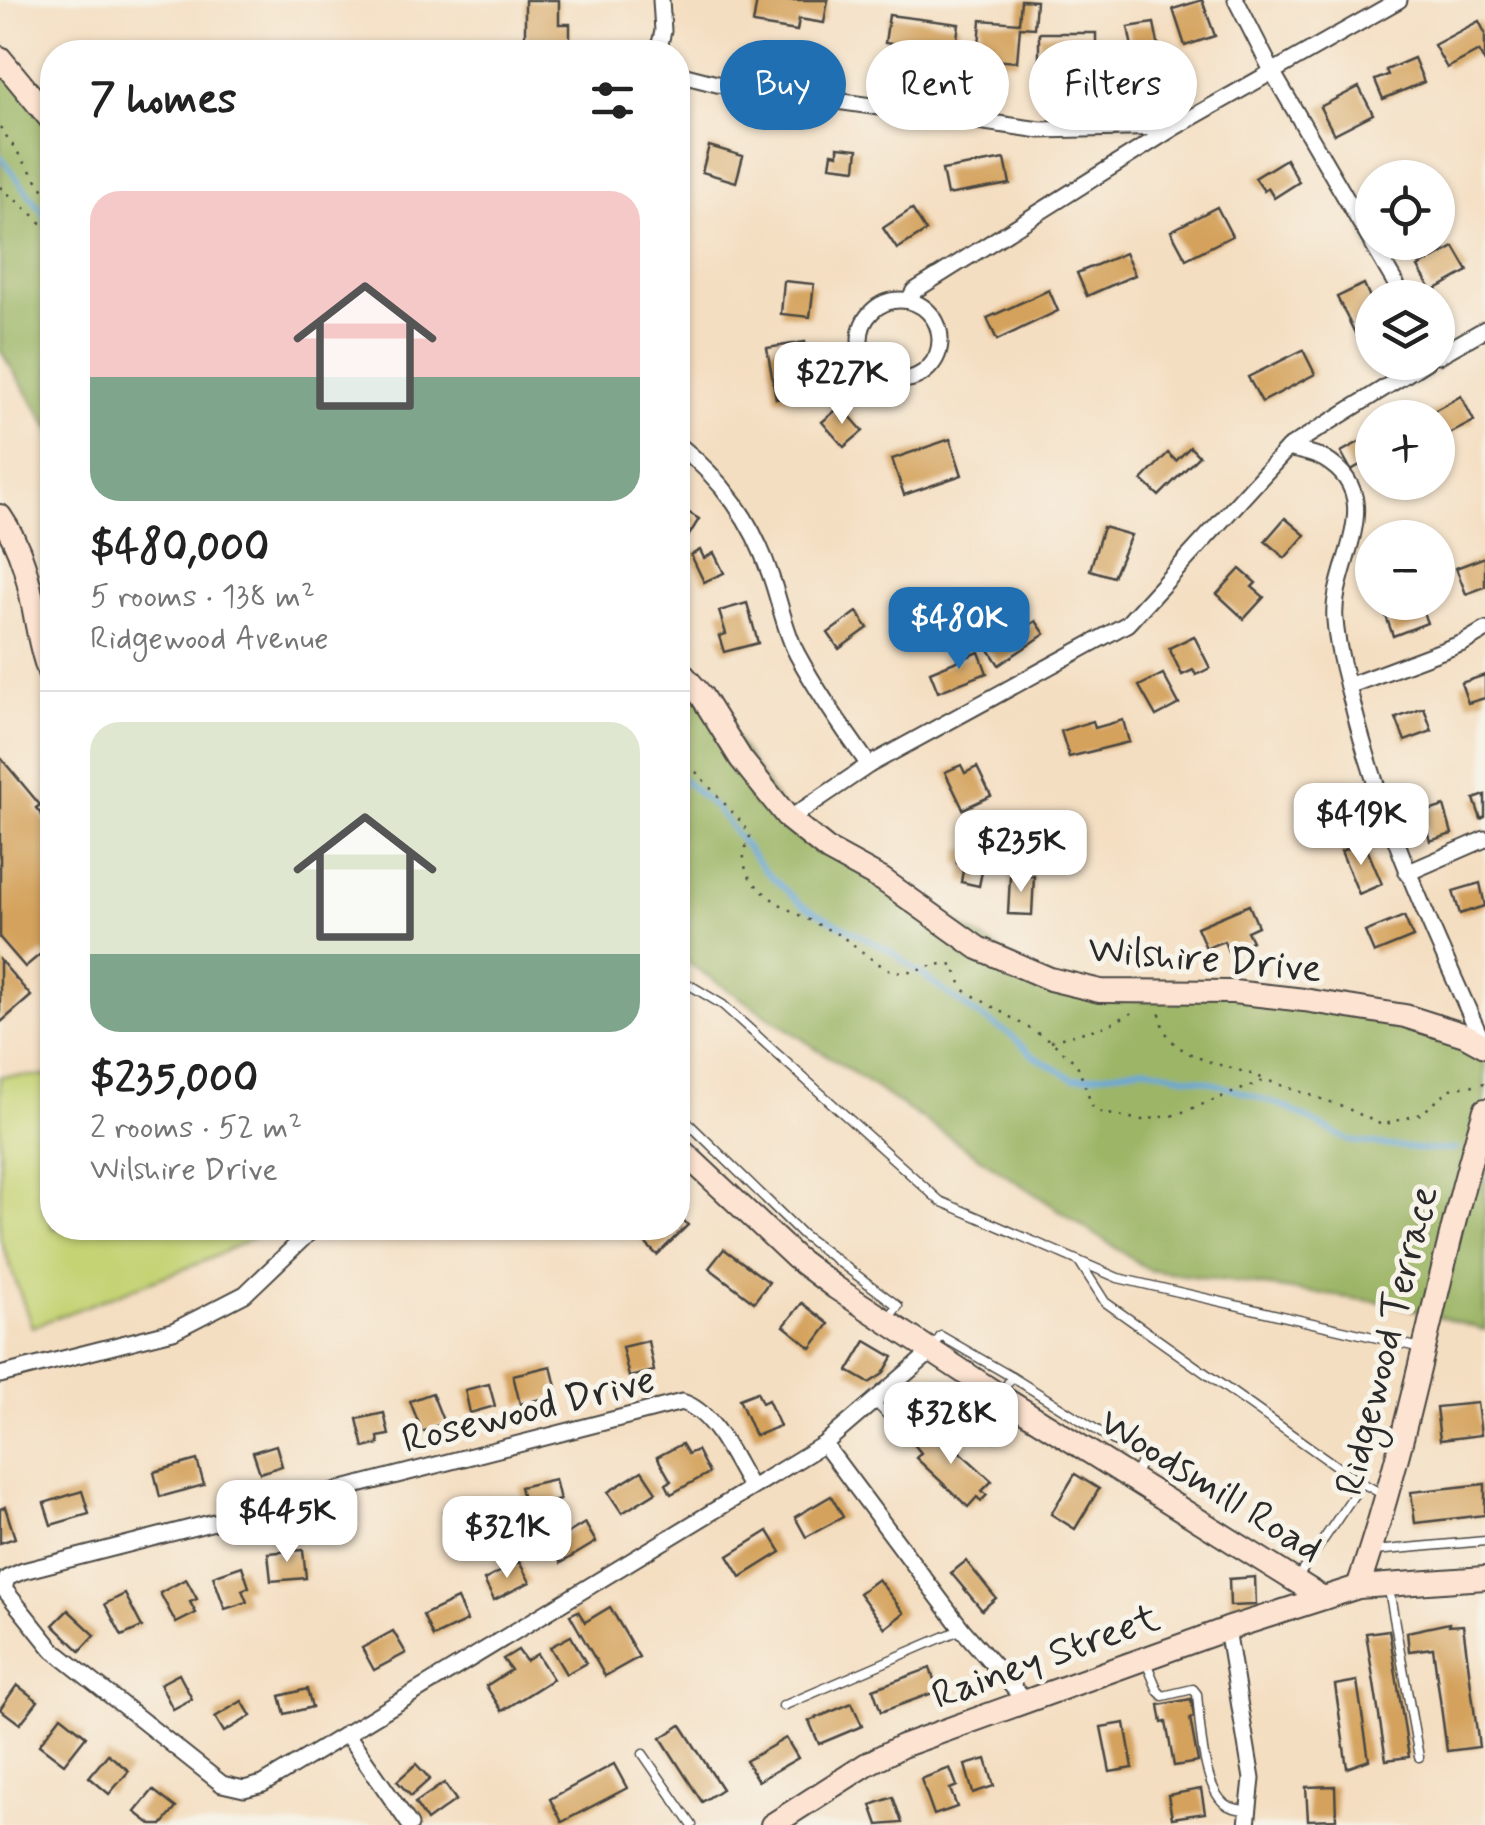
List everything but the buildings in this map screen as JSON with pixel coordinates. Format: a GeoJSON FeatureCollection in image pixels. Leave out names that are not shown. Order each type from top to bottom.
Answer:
{"type":"FeatureCollection","features":[{"type":"Feature","properties":{"kind":"street"},"geometry":{"type":"LineString","coordinates":[[661,0],[661,40]]}},
{"type":"Feature","properties":{"kind":"street"},"geometry":{"type":"LineString","coordinates":[[1236,0],[1273,73],[1394,280]]}},
{"type":"Feature","properties":{"kind":"street"},"geometry":{"type":"LineString","coordinates":[[1197,114],[1399,0]]}},
{"type":"Feature","properties":{"kind":"street"},"geometry":{"type":"LineString","coordinates":[[0,58],[40,106]]}},
{"type":"Feature","properties":{"kind":"street"},"geometry":{"type":"LineString","coordinates":[[690,77],[1029,128]]}},
{"type":"Feature","properties":{"kind":"street"},"geometry":{"type":"LineString","coordinates":[[909,300],[914,291],[1168,130]]}},
{"type":"Feature","properties":{"kind":"street"},"geometry":{"type":"LineString","coordinates":[[909,300],[932,315],[940,341],[931,366],[920,375],[893,380],[870,368],[859,345],[860,332],[864,320],[883,303],[909,300]]}},
{"type":"Feature","properties":{"kind":"street"},"geometry":{"type":"LineString","coordinates":[[1455,346],[1485,329]]}},
{"type":"Feature","properties":{"kind":"street"},"geometry":{"type":"LineString","coordinates":[[788,819],[869,765],[1127,624],[1288,448],[1397,380]]}},
{"type":"Feature","properties":{"kind":"street"},"geometry":{"type":"LineString","coordinates":[[1288,448],[1324,458],[1346,478],[1357,506],[1356,530],[1339,579],[1334,617],[1348,686],[1360,736],[1407,874],[1484,1044]]}},
{"type":"Feature","properties":{"kind":"street"},"geometry":{"type":"LineString","coordinates":[[690,454],[708,468],[739,506],[770,572],[797,654],[838,723],[869,765]]}},
{"type":"Feature","properties":{"kind":"street"},"geometry":{"type":"LineString","coordinates":[[0,516],[25,564],[40,628]]}},
{"type":"Feature","properties":{"kind":"street"},"geometry":{"type":"LineString","coordinates":[[1348,686],[1462,643],[1485,630]]}},
{"type":"Feature","properties":{"kind":"street","name":"Wilshire Drive"},"geometry":{"type":"LineString","coordinates":[[690,683],[741,760],[788,819],[828,850],[884,880],[978,948],[1050,979],[1100,991],[1233,992],[1304,1000],[1405,1016],[1484,1044]]}},
{"type":"Feature","properties":{"kind":"street"},"geometry":{"type":"LineString","coordinates":[[1407,874],[1485,839]]}},
{"type":"Feature","properties":{"kind":"street","name":"Ridgewood Terrace"},"geometry":{"type":"LineString","coordinates":[[1358,1587],[1386,1496],[1458,1198],[1485,1110]]}},
{"type":"Feature","properties":{"kind":"street","name":"Woodsmill Road"},"geometry":{"type":"LineString","coordinates":[[690,1156],[768,1218],[796,1258],[885,1322],[931,1352],[1009,1393],[1132,1478],[1322,1598]]}},
{"type":"Feature","properties":{"kind":"street"},"geometry":{"type":"LineString","coordinates":[[0,1374],[173,1331],[245,1294],[301,1240]]}},
{"type":"Feature","properties":{"kind":"street"},"geometry":{"type":"LineString","coordinates":[[410,1825],[346,1733],[824,1444],[931,1352]]}},
{"type":"Feature","properties":{"kind":"street","name":"Rosewood Drive"},"geometry":{"type":"LineString","coordinates":[[346,1733],[262,1784],[244,1790],[222,1784],[45,1641],[4,1589],[7,1578],[682,1402],[696,1406],[710,1422],[751,1488]]}},
{"type":"Feature","properties":{"kind":"street"},"geometry":{"type":"LineString","coordinates":[[824,1444],[962,1629],[1027,1702]]}},
{"type":"Feature","properties":{"kind":"street","name":"Rainey Street"},"geometry":{"type":"LineString","coordinates":[[772,1825],[866,1764],[902,1746],[1227,1629],[1358,1587],[1485,1578]]}},
{"type":"Feature","properties":{"kind":"street"},"geometry":{"type":"LineString","coordinates":[[1227,1629],[1252,1778],[1248,1818]]}},
{"type":"Feature","properties":{"kind":"lane"},"geometry":{"type":"LineString","coordinates":[[690,985],[723,1005],[940,1201],[1118,1278],[1424,1349]]}},
{"type":"Feature","properties":{"kind":"lane"},"geometry":{"type":"LineString","coordinates":[[690,1126],[768,1218]]}},
{"type":"Feature","properties":{"kind":"lane"},"geometry":{"type":"LineString","coordinates":[[1080,1262],[1105,1302],[1362,1484],[1386,1496]]}},
{"type":"Feature","properties":{"kind":"lane"},"geometry":{"type":"LineString","coordinates":[[874,1400],[890,1418],[906,1417],[931,1400],[981,1436],[994,1438],[1009,1393]]}},
{"type":"Feature","properties":{"kind":"lane"},"geometry":{"type":"LineString","coordinates":[[1296,1581],[1362,1484]]}},
{"type":"Feature","properties":{"kind":"lane"},"geometry":{"type":"LineString","coordinates":[[1369,1552],[1485,1542]]}},
{"type":"Feature","properties":{"kind":"lane"},"geometry":{"type":"LineString","coordinates":[[1388,1585],[1419,1757]]}},
{"type":"Feature","properties":{"kind":"lane"},"geometry":{"type":"LineString","coordinates":[[783,1706],[962,1629]]}},
{"type":"Feature","properties":{"kind":"lane"},"geometry":{"type":"LineString","coordinates":[[1145,1659],[1158,1691],[1164,1696],[1194,1690],[1197,1694],[1212,1784],[1222,1802],[1248,1818]]}},
{"type":"Feature","properties":{"kind":"lane"},"geometry":{"type":"LineString","coordinates":[[643,1754],[692,1825]]}},
{"type":"Feature","properties":{"kind":"path"},"geometry":{"type":"LineString","coordinates":[[0,127],[40,185]]}},
{"type":"Feature","properties":{"kind":"path"},"geometry":{"type":"LineString","coordinates":[[0,187],[40,221]]}},
{"type":"Feature","properties":{"kind":"path"},"geometry":{"type":"LineString","coordinates":[[690,770],[711,787],[750,836],[744,858],[748,873],[776,903],[840,936],[890,970],[905,972],[930,964],[953,965],[964,990],[1051,1041],[1077,1064],[1096,1110],[1114,1117],[1142,1120],[1176,1115],[1266,1080]]}},
{"type":"Feature","properties":{"kind":"path"},"geometry":{"type":"LineString","coordinates":[[1162,992],[1162,1026],[1178,1047],[1342,1106],[1382,1125],[1421,1114],[1451,1090],[1485,1083]]}},
{"type":"Feature","properties":{"kind":"path"},"geometry":{"type":"LineString","coordinates":[[1051,1041],[1106,1026],[1133,1012]]}},
{"type":"Feature","properties":{"kind":"green space"},"geometry":{"type":"Polygon","coordinates":[[[0,44],[40,95],[40,413],[0,350],[0,44]]]}},
{"type":"Feature","properties":{"kind":"green space"},"geometry":{"type":"Polygon","coordinates":[[[690,669],[782,808],[1052,984],[1258,992],[1485,1046],[1485,1330],[1393,1304],[1149,1270],[690,964],[690,669]]]}},
{"type":"Feature","properties":{"kind":"green space"},"geometry":{"type":"Polygon","coordinates":[[[0,1076],[40,1076],[40,1240],[248,1240],[207,1260],[32,1327],[0,1238],[0,1076]]]}},
{"type":"Feature","properties":{"kind":"waterway"},"geometry":{"type":"LineString","coordinates":[[0,156],[40,208]]}},
{"type":"Feature","properties":{"kind":"waterway"},"geometry":{"type":"LineString","coordinates":[[690,786],[718,811],[764,870],[801,904],[890,951],[1012,1036],[1032,1055],[1074,1079],[1144,1067],[1211,1082],[1283,1106],[1350,1141],[1427,1150],[1457,1149]]}}]}
